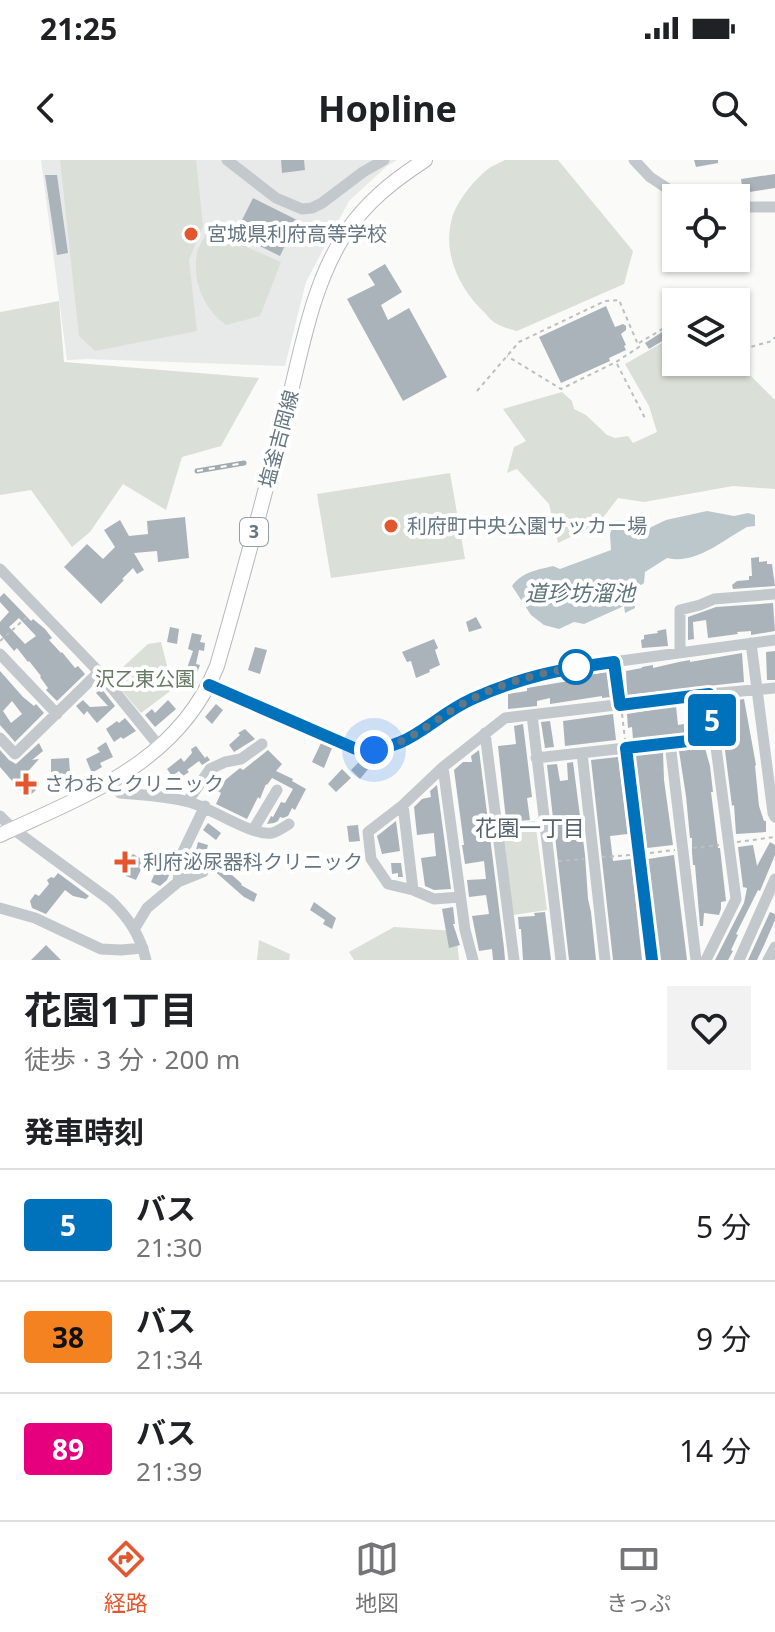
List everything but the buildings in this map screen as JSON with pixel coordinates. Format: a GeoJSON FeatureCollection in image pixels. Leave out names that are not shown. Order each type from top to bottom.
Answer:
{"type":"FeatureCollection","features":[{"type":"Feature","properties":{"kind":"main road","name":"塩釜吉岡線"},"geometry":{"type":"LineString","coordinates":[[6,832],[113,782],[138,765],[193,712],[209,685],[224,641],[320,283],[345,234],[370,201],[425,160]]}},
{"type":"Feature","properties":{"kind":"street"},"geometry":{"type":"LineString","coordinates":[[227,160],[276,198],[302,209],[322,203],[384,160]]}},
{"type":"Feature","properties":{"kind":"street"},"geometry":{"type":"LineString","coordinates":[[634,160],[662,185]]}},
{"type":"Feature","properties":{"kind":"street"},"geometry":{"type":"LineString","coordinates":[[750,207],[775,207]]}},
{"type":"Feature","properties":{"kind":"street"},"geometry":{"type":"LineString","coordinates":[[0,569],[99,672],[159,746]]}},
{"type":"Feature","properties":{"kind":"street"},"geometry":{"type":"LineString","coordinates":[[680,652],[680,610],[714,599],[775,594]]}},
{"type":"Feature","properties":{"kind":"street"},"geometry":{"type":"LineString","coordinates":[[209,685],[356,749],[374,750],[400,743],[468,701],[535,675],[775,640]]}},
{"type":"Feature","properties":{"kind":"street"},"geometry":{"type":"LineString","coordinates":[[751,643],[775,817]]}},
{"type":"Feature","properties":{"kind":"street"},"geometry":{"type":"LineString","coordinates":[[0,654],[57,714]]}},
{"type":"Feature","properties":{"kind":"street"},"geometry":{"type":"LineString","coordinates":[[614,662],[620,705]]}},
{"type":"Feature","properties":{"kind":"street"},"geometry":{"type":"LineString","coordinates":[[0,738],[15,754],[99,672]]}},
{"type":"Feature","properties":{"kind":"street"},"geometry":{"type":"LineString","coordinates":[[460,897],[434,899],[388,884],[371,859],[368,832],[505,718],[775,688]]}},
{"type":"Feature","properties":{"kind":"street"},"geometry":{"type":"LineString","coordinates":[[706,960],[736,899],[709,694]]}},
{"type":"Feature","properties":{"kind":"street"},"geometry":{"type":"LineString","coordinates":[[532,715],[561,960]]}},
{"type":"Feature","properties":{"kind":"street"},"geometry":{"type":"LineString","coordinates":[[485,733],[514,960]]}},
{"type":"Feature","properties":{"kind":"street"},"geometry":{"type":"LineString","coordinates":[[536,758],[715,738]]}},
{"type":"Feature","properties":{"kind":"street"},"geometry":{"type":"LineString","coordinates":[[670,743],[696,960]]}},
{"type":"Feature","properties":{"kind":"street"},"geometry":{"type":"LineString","coordinates":[[188,801],[210,769],[241,759],[262,744]]}},
{"type":"Feature","properties":{"kind":"street"},"geometry":{"type":"LineString","coordinates":[[626,748],[652,960]]}},
{"type":"Feature","properties":{"kind":"street"},"geometry":{"type":"LineString","coordinates":[[582,753],[605,960]]}},
{"type":"Feature","properties":{"kind":"street"},"geometry":{"type":"LineString","coordinates":[[443,767],[465,930],[473,960]]}},
{"type":"Feature","properties":{"kind":"street"},"geometry":{"type":"LineString","coordinates":[[113,782],[120,793],[188,801],[253,830],[272,833],[289,824]]}},
{"type":"Feature","properties":{"kind":"street"},"geometry":{"type":"LineString","coordinates":[[253,830],[277,790]]}},
{"type":"Feature","properties":{"kind":"street"},"geometry":{"type":"LineString","coordinates":[[403,805],[413,890]]}},
{"type":"Feature","properties":{"kind":"street"},"geometry":{"type":"LineString","coordinates":[[178,882],[181,856],[205,806]]}},
{"type":"Feature","properties":{"kind":"street"},"geometry":{"type":"LineString","coordinates":[[0,816],[6,832],[110,900],[123,912],[135,928],[145,954]]}},
{"type":"Feature","properties":{"kind":"street"},"geometry":{"type":"LineString","coordinates":[[135,928],[147,908],[178,882],[203,872]]}},
{"type":"Feature","properties":{"kind":"street"},"geometry":{"type":"LineString","coordinates":[[739,960],[770,906],[775,879]]}},
{"type":"Feature","properties":{"kind":"street"},"geometry":{"type":"LineString","coordinates":[[0,908],[35,918],[101,949],[145,954]]}},
{"type":"Feature","properties":{"kind":"street"},"geometry":{"type":"LineString","coordinates":[[768,960],[775,947]]}},
{"type":"Feature","properties":{"kind":"path"},"geometry":{"type":"LineString","coordinates":[[477,391],[507,356],[519,342],[605,301],[619,300],[639,347],[561,389],[507,356]]}},
{"type":"Feature","properties":{"kind":"path"},"geometry":{"type":"LineString","coordinates":[[638,343],[662,329]]}},
{"type":"Feature","properties":{"kind":"path"},"geometry":{"type":"LineString","coordinates":[[750,347],[772,341],[775,337]]}},
{"type":"Feature","properties":{"kind":"path"},"geometry":{"type":"LineString","coordinates":[[616,362],[646,420]]}},
{"type":"Feature","properties":{"kind":"path"},"geometry":{"type":"LineString","coordinates":[[0,641],[31,614]]}},
{"type":"Feature","properties":{"kind":"path"},"geometry":{"type":"LineString","coordinates":[[620,705],[626,748]]}},
{"type":"Feature","properties":{"kind":"path"},"geometry":{"type":"LineString","coordinates":[[549,862],[775,837]]}},
{"type":"Feature","properties":{"kind":"shaded area","name":"宮城県利府高等学校"},"geometry":{"type":"Polygon","coordinates":[[[41,160],[397,160],[349,201],[306,282],[285,366],[67,360],[41,160]]]}},
{"type":"Feature","properties":{"kind":"green space"},"geometry":{"type":"Polygon","coordinates":[[[60,160],[196,160],[203,226],[189,260],[197,331],[95,351],[79,336],[60,160]]]}},
{"type":"Feature","properties":{"kind":"green space"},"geometry":{"type":"Polygon","coordinates":[[[505,160],[558,160],[633,251],[624,284],[517,331],[488,317],[468,294],[455,270],[449,245],[450,231],[454,211],[467,191],[488,169],[505,160]]]}},
{"type":"Feature","properties":{"kind":"green space"},"geometry":{"type":"Polygon","coordinates":[[[208,230],[281,262],[260,316],[226,325],[206,303],[198,284],[196,264],[198,250],[208,230]]]}},
{"type":"Feature","properties":{"kind":"green space"},"geometry":{"type":"Polygon","coordinates":[[[59,301],[64,362],[259,378],[221,446],[182,457],[166,510],[123,484],[90,532],[72,547],[31,490],[0,495],[0,312],[59,301]]]}},
{"type":"Feature","properties":{"kind":"green space"},"geometry":{"type":"Polygon","coordinates":[[[662,343],[662,376],[750,375],[775,400],[775,489],[733,486],[644,502],[618,498],[598,524],[558,543],[549,504],[517,469],[507,473],[514,447],[526,441],[503,409],[562,392],[572,401],[574,409],[586,415],[607,435],[615,438],[628,436],[633,443],[657,432],[649,406],[625,364],[662,343]]]}},
{"type":"Feature","properties":{"kind":"green space","name":"利府町中央公園サッカー場"},"geometry":{"type":"Polygon","coordinates":[[[450,473],[465,559],[331,578],[317,494],[450,473]]]}},
{"type":"Feature","properties":{"kind":"green space","name":"沢乙東公園"},"geometry":{"type":"Polygon","coordinates":[[[161,642],[173,689],[141,713],[111,678],[148,644],[161,642]]]}},
{"type":"Feature","properties":{"kind":"green space"},"geometry":{"type":"Polygon","coordinates":[[[535,821],[547,910],[513,915],[500,825],[535,821]]]}},
{"type":"Feature","properties":{"kind":"green space"},"geometry":{"type":"Polygon","coordinates":[[[394,927],[456,931],[459,960],[354,960],[349,952],[394,927]]]}},
{"type":"Feature","properties":{"kind":"green space"},"geometry":{"type":"Polygon","coordinates":[[[259,940],[290,954],[289,960],[257,960],[259,940]]]}},
{"type":"Feature","properties":{"kind":"water","name":"道珍坊溜池"},"geometry":{"type":"Polygon","coordinates":[[[707,511],[734,516],[755,515],[755,526],[747,527],[699,555],[667,558],[645,572],[644,583],[634,590],[635,608],[625,613],[624,606],[584,624],[574,622],[559,629],[544,625],[531,615],[512,586],[530,572],[553,566],[560,569],[611,550],[610,534],[615,520],[629,520],[645,530],[666,520],[707,511]]]}},
{"type":"Feature","properties":{"kind":"railway"},"geometry":{"type":"LineString","coordinates":[[197,471],[244,463]]}},
{"type":"Feature","properties":{"kind":"bus line","name":"5"},"geometry":{"type":"LineString","coordinates":[[209,685],[356,749],[374,750],[387,748],[414,736],[468,701],[508,684],[561,669],[614,662],[620,705],[709,694],[715,738],[626,748],[652,960]]}},
{"type":"Feature","properties":{"kind":"place","name":"宮城県利府高等学校"},"geometry":{"type":"Point","coordinates":[191,234]}},
{"type":"Feature","properties":{"kind":"place","name":"利府町中央公園サッカー場"},"geometry":{"type":"Point","coordinates":[391,526]}},
{"type":"Feature","properties":{"kind":"place","name":"さわおとクリニック"},"geometry":{"type":"Point","coordinates":[26,784]}},
{"type":"Feature","properties":{"kind":"place","name":"利府泌尿器科クリニック"},"geometry":{"type":"Point","coordinates":[125,862]}},
{"type":"Feature","properties":{"kind":"district","name":"花園一丁目"},"geometry":{"type":"Point","coordinates":[530,828]}},
{"type":"Feature","properties":{"kind":"route"},"geometry":{"type":"LineString","coordinates":[[374,750],[400,743],[468,701],[508,684],[561,669],[587,666],[576,667]]}}]}
